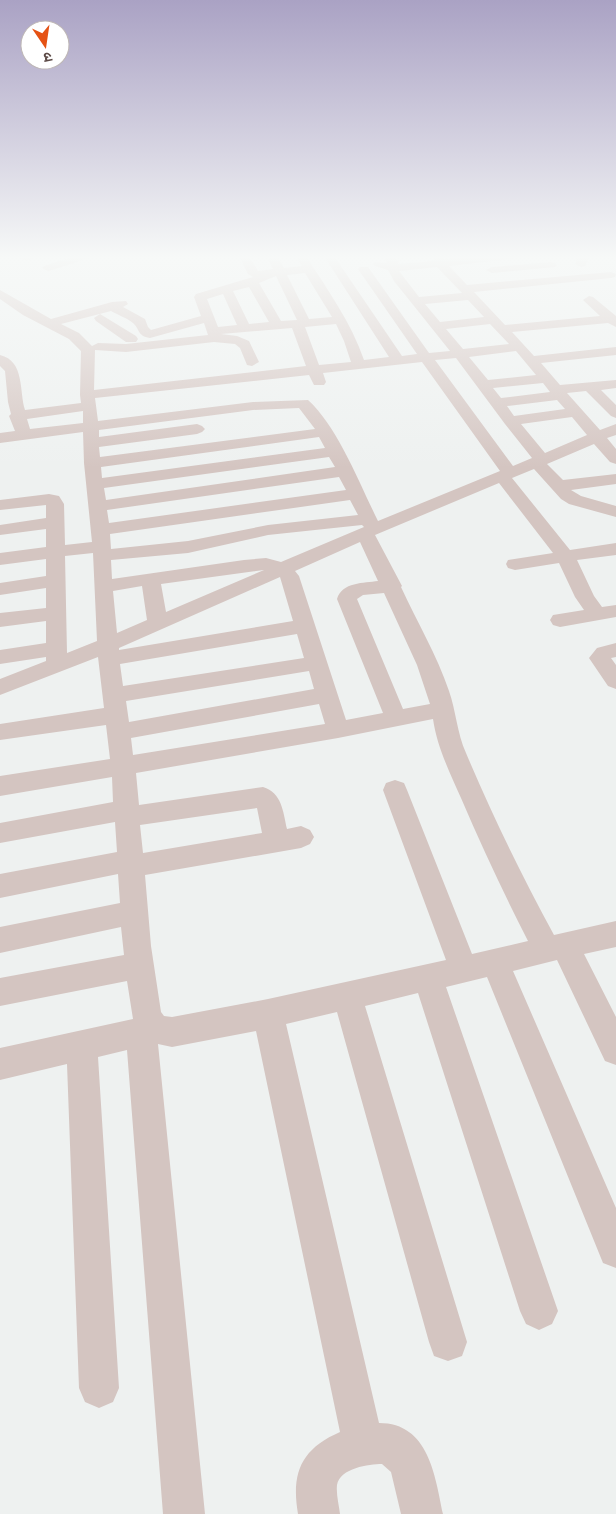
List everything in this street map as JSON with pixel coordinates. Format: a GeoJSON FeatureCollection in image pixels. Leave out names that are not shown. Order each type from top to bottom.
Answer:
{"type":"FeatureCollection","features":[{"type":"Feature","properties":{"kind":"street"},"geometry":{"type":"LineString","coordinates":[[57,327],[74,336],[92,408],[103,586],[115,714],[123,766],[129,864],[139,965],[147,1017],[168,1348],[184,1514]]}},
{"type":"Feature","properties":{"kind":"street"},"geometry":{"type":"LineString","coordinates":[[112,327],[130,339]]}},
{"type":"Feature","properties":{"kind":"street"},"geometry":{"type":"LineString","coordinates":[[141,327],[149,334]]}},
{"type":"Feature","properties":{"kind":"street"},"geometry":{"type":"LineString","coordinates":[[92,408],[130,339],[178,327],[186,342]]}},
{"type":"Feature","properties":{"kind":"street"},"geometry":{"type":"LineString","coordinates":[[210,327],[214,340]]}},
{"type":"Feature","properties":{"kind":"street"},"geometry":{"type":"LineString","coordinates":[[119,361],[214,340],[246,328],[260,327]]}},
{"type":"Feature","properties":{"kind":"street"},"geometry":{"type":"LineString","coordinates":[[302,327],[320,381],[318,384],[304,386]]}},
{"type":"Feature","properties":{"kind":"street"},"geometry":{"type":"LineString","coordinates":[[343,327],[351,341],[359,366]]}},
{"type":"Feature","properties":{"kind":"street"},"geometry":{"type":"LineString","coordinates":[[376,327],[398,360]]}},
{"type":"Feature","properties":{"kind":"street"},"geometry":{"type":"LineString","coordinates":[[405,327],[565,556],[585,597],[606,612]]}},
{"type":"Feature","properties":{"kind":"street"},"geometry":{"type":"LineString","coordinates":[[437,327],[472,369],[559,486],[575,500],[616,512]]}},
{"type":"Feature","properties":{"kind":"street"},"geometry":{"type":"LineString","coordinates":[[485,327],[486,334]]}},
{"type":"Feature","properties":{"kind":"street"},"geometry":{"type":"LineString","coordinates":[[501,327],[616,460]]}},
{"type":"Feature","properties":{"kind":"street"},"geometry":{"type":"LineString","coordinates":[[446,338],[466,336]]}},
{"type":"Feature","properties":{"kind":"street"},"geometry":{"type":"LineString","coordinates":[[92,408],[126,348],[186,342],[234,340],[245,342],[248,346],[252,362]]}},
{"type":"Feature","properties":{"kind":"street"},"geometry":{"type":"LineString","coordinates":[[283,359],[313,364],[359,366],[518,346],[534,342]]}},
{"type":"Feature","properties":{"kind":"street"},"geometry":{"type":"LineString","coordinates":[[515,364],[616,351]]}},
{"type":"Feature","properties":{"kind":"street"},"geometry":{"type":"LineString","coordinates":[[0,359],[12,370],[18,416],[24,434]]}},
{"type":"Feature","properties":{"kind":"street"},"geometry":{"type":"LineString","coordinates":[[234,364],[268,360]]}},
{"type":"Feature","properties":{"kind":"street"},"geometry":{"type":"LineString","coordinates":[[0,438],[24,434],[92,408],[313,364]]}},
{"type":"Feature","properties":{"kind":"street"},"geometry":{"type":"LineString","coordinates":[[472,369],[489,367]]}},
{"type":"Feature","properties":{"kind":"street"},"geometry":{"type":"LineString","coordinates":[[484,385],[560,373]]}},
{"type":"Feature","properties":{"kind":"street"},"geometry":{"type":"LineString","coordinates":[[496,403],[589,386],[616,384]]}},
{"type":"Feature","properties":{"kind":"street"},"geometry":{"type":"LineString","coordinates":[[589,386],[616,413]]}},
{"type":"Feature","properties":{"kind":"street"},"geometry":{"type":"LineString","coordinates":[[18,416],[234,393]]}},
{"type":"Feature","properties":{"kind":"street"},"geometry":{"type":"LineString","coordinates":[[92,408],[295,402],[308,406],[335,451],[356,494],[392,586],[428,665],[443,709],[445,725],[453,751],[513,885],[556,948],[616,1050]]}},
{"type":"Feature","properties":{"kind":"street"},"geometry":{"type":"LineString","coordinates":[[92,408],[213,427]]}},
{"type":"Feature","properties":{"kind":"street"},"geometry":{"type":"LineString","coordinates":[[92,408],[276,438],[324,432]]}},
{"type":"Feature","properties":{"kind":"street"},"geometry":{"type":"LineString","coordinates":[[92,408],[335,451]]}},
{"type":"Feature","properties":{"kind":"street"},"geometry":{"type":"LineString","coordinates":[[92,408],[345,471]]}},
{"type":"Feature","properties":{"kind":"street"},"geometry":{"type":"LineString","coordinates":[[510,421],[576,412]]}},
{"type":"Feature","properties":{"kind":"street"},"geometry":{"type":"LineString","coordinates":[[542,417],[561,438]]}},
{"type":"Feature","properties":{"kind":"street"},"geometry":{"type":"LineString","coordinates":[[268,424],[276,438]]}},
{"type":"Feature","properties":{"kind":"street"},"geometry":{"type":"LineString","coordinates":[[109,652],[158,623],[284,569],[369,527],[539,461],[561,438],[597,437],[616,429]]}},
{"type":"Feature","properties":{"kind":"street"},"geometry":{"type":"LineString","coordinates":[[559,486],[616,479]]}},
{"type":"Feature","properties":{"kind":"street"},"geometry":{"type":"LineString","coordinates":[[0,559],[101,544],[356,494]]}},
{"type":"Feature","properties":{"kind":"street"},"geometry":{"type":"LineString","coordinates":[[0,505],[40,500],[53,500],[55,504],[54,552],[57,656]]}},
{"type":"Feature","properties":{"kind":"street"},"geometry":{"type":"LineString","coordinates":[[0,530],[55,522]]}},
{"type":"Feature","properties":{"kind":"street"},"geometry":{"type":"LineString","coordinates":[[101,544],[188,547],[268,530],[369,527]]}},
{"type":"Feature","properties":{"kind":"street"},"geometry":{"type":"LineString","coordinates":[[515,564],[616,549]]}},
{"type":"Feature","properties":{"kind":"street"},"geometry":{"type":"LineString","coordinates":[[103,586],[266,564],[284,569],[289,576],[338,730]]}},
{"type":"Feature","properties":{"kind":"street"},"geometry":{"type":"LineString","coordinates":[[151,579],[158,623]]}},
{"type":"Feature","properties":{"kind":"street"},"geometry":{"type":"LineString","coordinates":[[0,589],[55,581]]}},
{"type":"Feature","properties":{"kind":"street"},"geometry":{"type":"LineString","coordinates":[[392,586],[359,589],[348,594],[347,599],[396,718]]}},
{"type":"Feature","properties":{"kind":"street"},"geometry":{"type":"LineString","coordinates":[[560,620],[606,612]]}},
{"type":"Feature","properties":{"kind":"street"},"geometry":{"type":"LineString","coordinates":[[0,620],[56,613]]}},
{"type":"Feature","properties":{"kind":"street"},"geometry":{"type":"LineString","coordinates":[[0,656],[57,656],[109,652],[304,626]]}},
{"type":"Feature","properties":{"kind":"street"},"geometry":{"type":"LineString","coordinates":[[616,650],[604,653],[600,658],[616,681]]}},
{"type":"Feature","properties":{"kind":"street"},"geometry":{"type":"LineString","coordinates":[[0,687],[57,656]]}},
{"type":"Feature","properties":{"kind":"street"},"geometry":{"type":"LineString","coordinates":[[115,714],[316,662]]}},
{"type":"Feature","properties":{"kind":"street"},"geometry":{"type":"LineString","coordinates":[[0,732],[115,714],[327,695]]}},
{"type":"Feature","properties":{"kind":"street"},"geometry":{"type":"LineString","coordinates":[[0,786],[338,730],[443,709]]}},
{"type":"Feature","properties":{"kind":"street"},"geometry":{"type":"LineString","coordinates":[[395,790],[464,969]]}},
{"type":"Feature","properties":{"kind":"street"},"geometry":{"type":"LineString","coordinates":[[0,833],[126,814],[264,797],[270,806],[276,842]]}},
{"type":"Feature","properties":{"kind":"street"},"geometry":{"type":"LineString","coordinates":[[0,886],[301,837]]}},
{"type":"Feature","properties":{"kind":"street"},"geometry":{"type":"LineString","coordinates":[[0,940],[134,912]]}},
{"type":"Feature","properties":{"kind":"street"},"geometry":{"type":"LineString","coordinates":[[0,1064],[148,1031],[172,1032],[268,1014],[616,934]]}},
{"type":"Feature","properties":{"kind":"street"},"geometry":{"type":"LineString","coordinates":[[495,962],[616,1250]]}},
{"type":"Feature","properties":{"kind":"street"},"geometry":{"type":"LineString","coordinates":[[0,992],[139,965]]}},
{"type":"Feature","properties":{"kind":"street"},"geometry":{"type":"LineString","coordinates":[[428,978],[539,1311]]}},
{"type":"Feature","properties":{"kind":"street"},"geometry":{"type":"LineString","coordinates":[[347,995],[448,1342]]}},
{"type":"Feature","properties":{"kind":"street"},"geometry":{"type":"LineString","coordinates":[[268,1014],[363,1444]]}},
{"type":"Feature","properties":{"kind":"street"},"geometry":{"type":"LineString","coordinates":[[82,1046],[99,1388]]}},
{"type":"Feature","properties":{"kind":"street"},"geometry":{"type":"LineString","coordinates":[[319,1514],[316,1498],[318,1475],[326,1462],[363,1444],[388,1443],[403,1453],[412,1471],[422,1514]]}}]}
